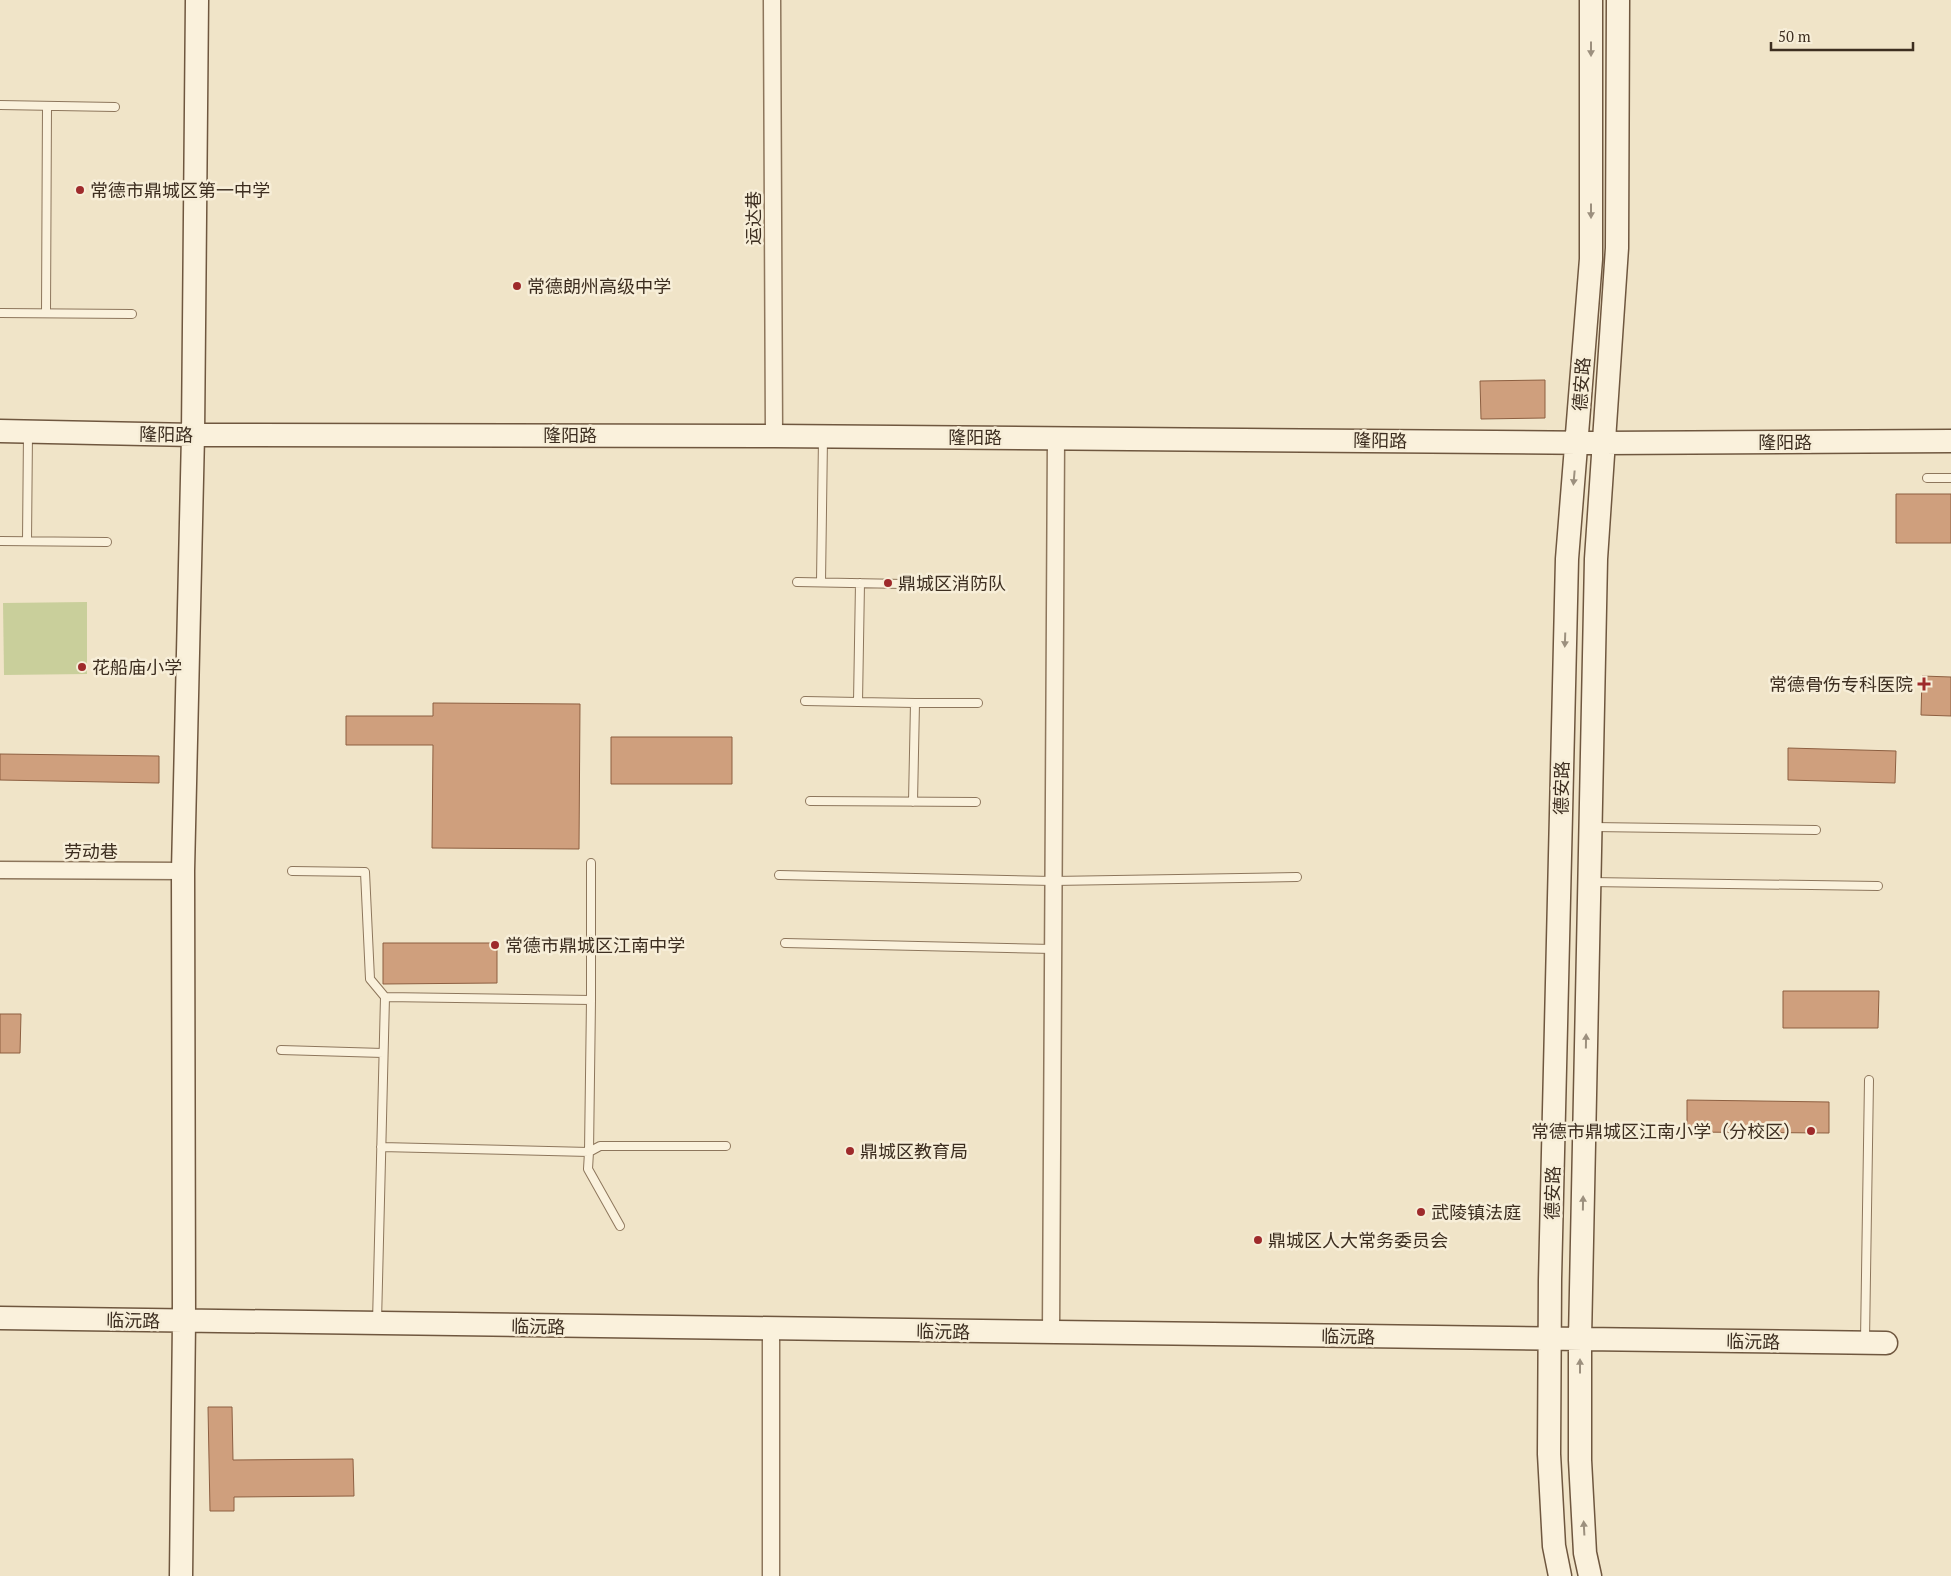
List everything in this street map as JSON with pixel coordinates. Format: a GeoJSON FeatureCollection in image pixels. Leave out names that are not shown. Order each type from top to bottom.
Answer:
{"type":"FeatureCollection","features":[{"type":"Feature","properties":{"kind":"street"},"geometry":{"type":"LineString","coordinates":[[181,1576],[184,1321],[183,871],[193,435],[197,0]]}},
{"type":"Feature","properties":{"kind":"street","name":"运达巷"},"geometry":{"type":"LineString","coordinates":[[772,0],[774,436]]}},
{"type":"Feature","properties":{"kind":"street","name":"德安路"},"geometry":{"type":"LineString","coordinates":[[1560,1576],[1554,1546],[1549,1454],[1549,1338],[1567,559],[1591,259],[1590,0]]}},
{"type":"Feature","properties":{"kind":"street","name":"德安路"},"geometry":{"type":"LineString","coordinates":[[1590,1576],[1585,1553],[1580,1460],[1580,1338],[1596,559],[1617,248],[1618,0]]}},
{"type":"Feature","properties":{"kind":"street","name":"隆阳路"},"geometry":{"type":"LineString","coordinates":[[0,431],[193,435],[1056,437],[1576,442],[1951,441]]}},
{"type":"Feature","properties":{"kind":"street"},"geometry":{"type":"LineString","coordinates":[[1051,1332],[1056,437]]}},
{"type":"Feature","properties":{"kind":"street","name":"劳动巷"},"geometry":{"type":"LineString","coordinates":[[0,870],[183,871]]}},
{"type":"Feature","properties":{"kind":"street","name":"临沅路"},"geometry":{"type":"LineString","coordinates":[[0,1318],[1875,1342]]}},
{"type":"Feature","properties":{"kind":"street"},"geometry":{"type":"LineString","coordinates":[[771,1329],[771,1576]]}},
{"type":"Feature","properties":{"kind":"street"},"geometry":{"type":"LineString","coordinates":[[1554,1546],[1554,1576]]}},
{"type":"Feature","properties":{"kind":"lane"},"geometry":{"type":"LineString","coordinates":[[0,105],[115,107]]}},
{"type":"Feature","properties":{"kind":"lane"},"geometry":{"type":"LineString","coordinates":[[46,313],[47,106]]}},
{"type":"Feature","properties":{"kind":"lane"},"geometry":{"type":"LineString","coordinates":[[0,313],[132,314]]}},
{"type":"Feature","properties":{"kind":"lane"},"geometry":{"type":"LineString","coordinates":[[27,541],[28,431]]}},
{"type":"Feature","properties":{"kind":"lane"},"geometry":{"type":"LineString","coordinates":[[821,582],[823,436]]}},
{"type":"Feature","properties":{"kind":"lane"},"geometry":{"type":"LineString","coordinates":[[1927,478],[1951,478]]}},
{"type":"Feature","properties":{"kind":"lane"},"geometry":{"type":"LineString","coordinates":[[0,541],[107,542]]}},
{"type":"Feature","properties":{"kind":"lane"},"geometry":{"type":"LineString","coordinates":[[797,582],[958,585]]}},
{"type":"Feature","properties":{"kind":"lane"},"geometry":{"type":"LineString","coordinates":[[858,702],[860,583]]}},
{"type":"Feature","properties":{"kind":"lane"},"geometry":{"type":"LineString","coordinates":[[805,701],[978,703]]}},
{"type":"Feature","properties":{"kind":"lane"},"geometry":{"type":"LineString","coordinates":[[913,802],[915,703]]}},
{"type":"Feature","properties":{"kind":"lane"},"geometry":{"type":"LineString","coordinates":[[810,801],[976,802]]}},
{"type":"Feature","properties":{"kind":"lane"},"geometry":{"type":"LineString","coordinates":[[1591,827],[1816,830]]}},
{"type":"Feature","properties":{"kind":"lane"},"geometry":{"type":"LineString","coordinates":[[591,863],[588,1169],[620,1226]]}},
{"type":"Feature","properties":{"kind":"lane"},"geometry":{"type":"LineString","coordinates":[[292,871],[365,872],[370,979],[384,997],[377,1324]]}},
{"type":"Feature","properties":{"kind":"lane"},"geometry":{"type":"LineString","coordinates":[[779,875],[1053,881],[1298,877]]}},
{"type":"Feature","properties":{"kind":"lane"},"geometry":{"type":"LineString","coordinates":[[1590,882],[1878,886]]}},
{"type":"Feature","properties":{"kind":"lane"},"geometry":{"type":"LineString","coordinates":[[785,943],[1053,950]]}},
{"type":"Feature","properties":{"kind":"lane"},"geometry":{"type":"LineString","coordinates":[[384,997],[591,1000]]}},
{"type":"Feature","properties":{"kind":"lane"},"geometry":{"type":"LineString","coordinates":[[281,1050],[383,1053]]}},
{"type":"Feature","properties":{"kind":"lane"},"geometry":{"type":"LineString","coordinates":[[1869,1080],[1875,1342]]}},
{"type":"Feature","properties":{"kind":"lane"},"geometry":{"type":"LineString","coordinates":[[381,1147],[589,1152],[600,1146],[726,1146]]}},
{"type":"Feature","properties":{"kind":"green space"},"geometry":{"type":"Polygon","coordinates":[[[87,602],[87,674],[4,675],[3,603],[87,602]]]}},
{"type":"Feature","properties":{"kind":"building"},"geometry":{"type":"Polygon","coordinates":[[[1545,380],[1545,418],[1481,419],[1480,381],[1545,380]]]}},
{"type":"Feature","properties":{"kind":"building"},"geometry":{"type":"Polygon","coordinates":[[[1896,494],[1951,494],[1951,543],[1896,543],[1896,494]]]}},
{"type":"Feature","properties":{"kind":"building"},"geometry":{"type":"Polygon","coordinates":[[[1922,676],[1951,677],[1951,716],[1921,715],[1922,676]]]}},
{"type":"Feature","properties":{"kind":"building"},"geometry":{"type":"Polygon","coordinates":[[[433,703],[580,704],[579,849],[432,848],[433,745],[346,745],[346,716],[433,716],[433,703]]]}},
{"type":"Feature","properties":{"kind":"building"},"geometry":{"type":"Polygon","coordinates":[[[611,737],[732,737],[732,784],[611,784],[611,737]]]}},
{"type":"Feature","properties":{"kind":"building"},"geometry":{"type":"Polygon","coordinates":[[[1788,748],[1896,751],[1895,783],[1788,780],[1788,748]]]}},
{"type":"Feature","properties":{"kind":"building"},"geometry":{"type":"Polygon","coordinates":[[[0,754],[159,756],[159,783],[0,780],[0,754]]]}},
{"type":"Feature","properties":{"kind":"building"},"geometry":{"type":"Polygon","coordinates":[[[383,943],[497,943],[497,983],[383,984],[383,943]]]}},
{"type":"Feature","properties":{"kind":"building"},"geometry":{"type":"Polygon","coordinates":[[[1783,991],[1879,991],[1878,1028],[1783,1028],[1783,991]]]}},
{"type":"Feature","properties":{"kind":"building"},"geometry":{"type":"Polygon","coordinates":[[[0,1014],[21,1014],[20,1053],[0,1053],[0,1014]]]}},
{"type":"Feature","properties":{"kind":"building"},"geometry":{"type":"Polygon","coordinates":[[[1687,1100],[1829,1102],[1829,1133],[1687,1132],[1687,1100]]]}},
{"type":"Feature","properties":{"kind":"building"},"geometry":{"type":"Polygon","coordinates":[[[208,1407],[232,1407],[233,1460],[353,1459],[354,1496],[234,1497],[234,1511],[210,1511],[208,1407]]]}},
{"type":"Feature","properties":{"kind":"place","name":"常德市鼎城区第一中学"},"geometry":{"type":"Point","coordinates":[80,190]}},
{"type":"Feature","properties":{"kind":"place","name":"常德朗州高级中学"},"geometry":{"type":"Point","coordinates":[517,286]}},
{"type":"Feature","properties":{"kind":"place","name":"鼎城区消防队"},"geometry":{"type":"Point","coordinates":[888,583]}},
{"type":"Feature","properties":{"kind":"place","name":"花船庙小学"},"geometry":{"type":"Point","coordinates":[82,667]}},
{"type":"Feature","properties":{"kind":"place","name":"常德骨伤专科医院"},"geometry":{"type":"Point","coordinates":[1924,684]}},
{"type":"Feature","properties":{"kind":"place","name":"常德市鼎城区江南中学"},"geometry":{"type":"Point","coordinates":[495,945]}},
{"type":"Feature","properties":{"kind":"place","name":"常德市鼎城区江南小学（分校区）"},"geometry":{"type":"Point","coordinates":[1811,1131]}},
{"type":"Feature","properties":{"kind":"place","name":"鼎城区教育局"},"geometry":{"type":"Point","coordinates":[850,1151]}},
{"type":"Feature","properties":{"kind":"place","name":"武陵镇法庭"},"geometry":{"type":"Point","coordinates":[1421,1212]}},
{"type":"Feature","properties":{"kind":"place","name":"鼎城区人大常务委员会"},"geometry":{"type":"Point","coordinates":[1258,1240]}}]}
